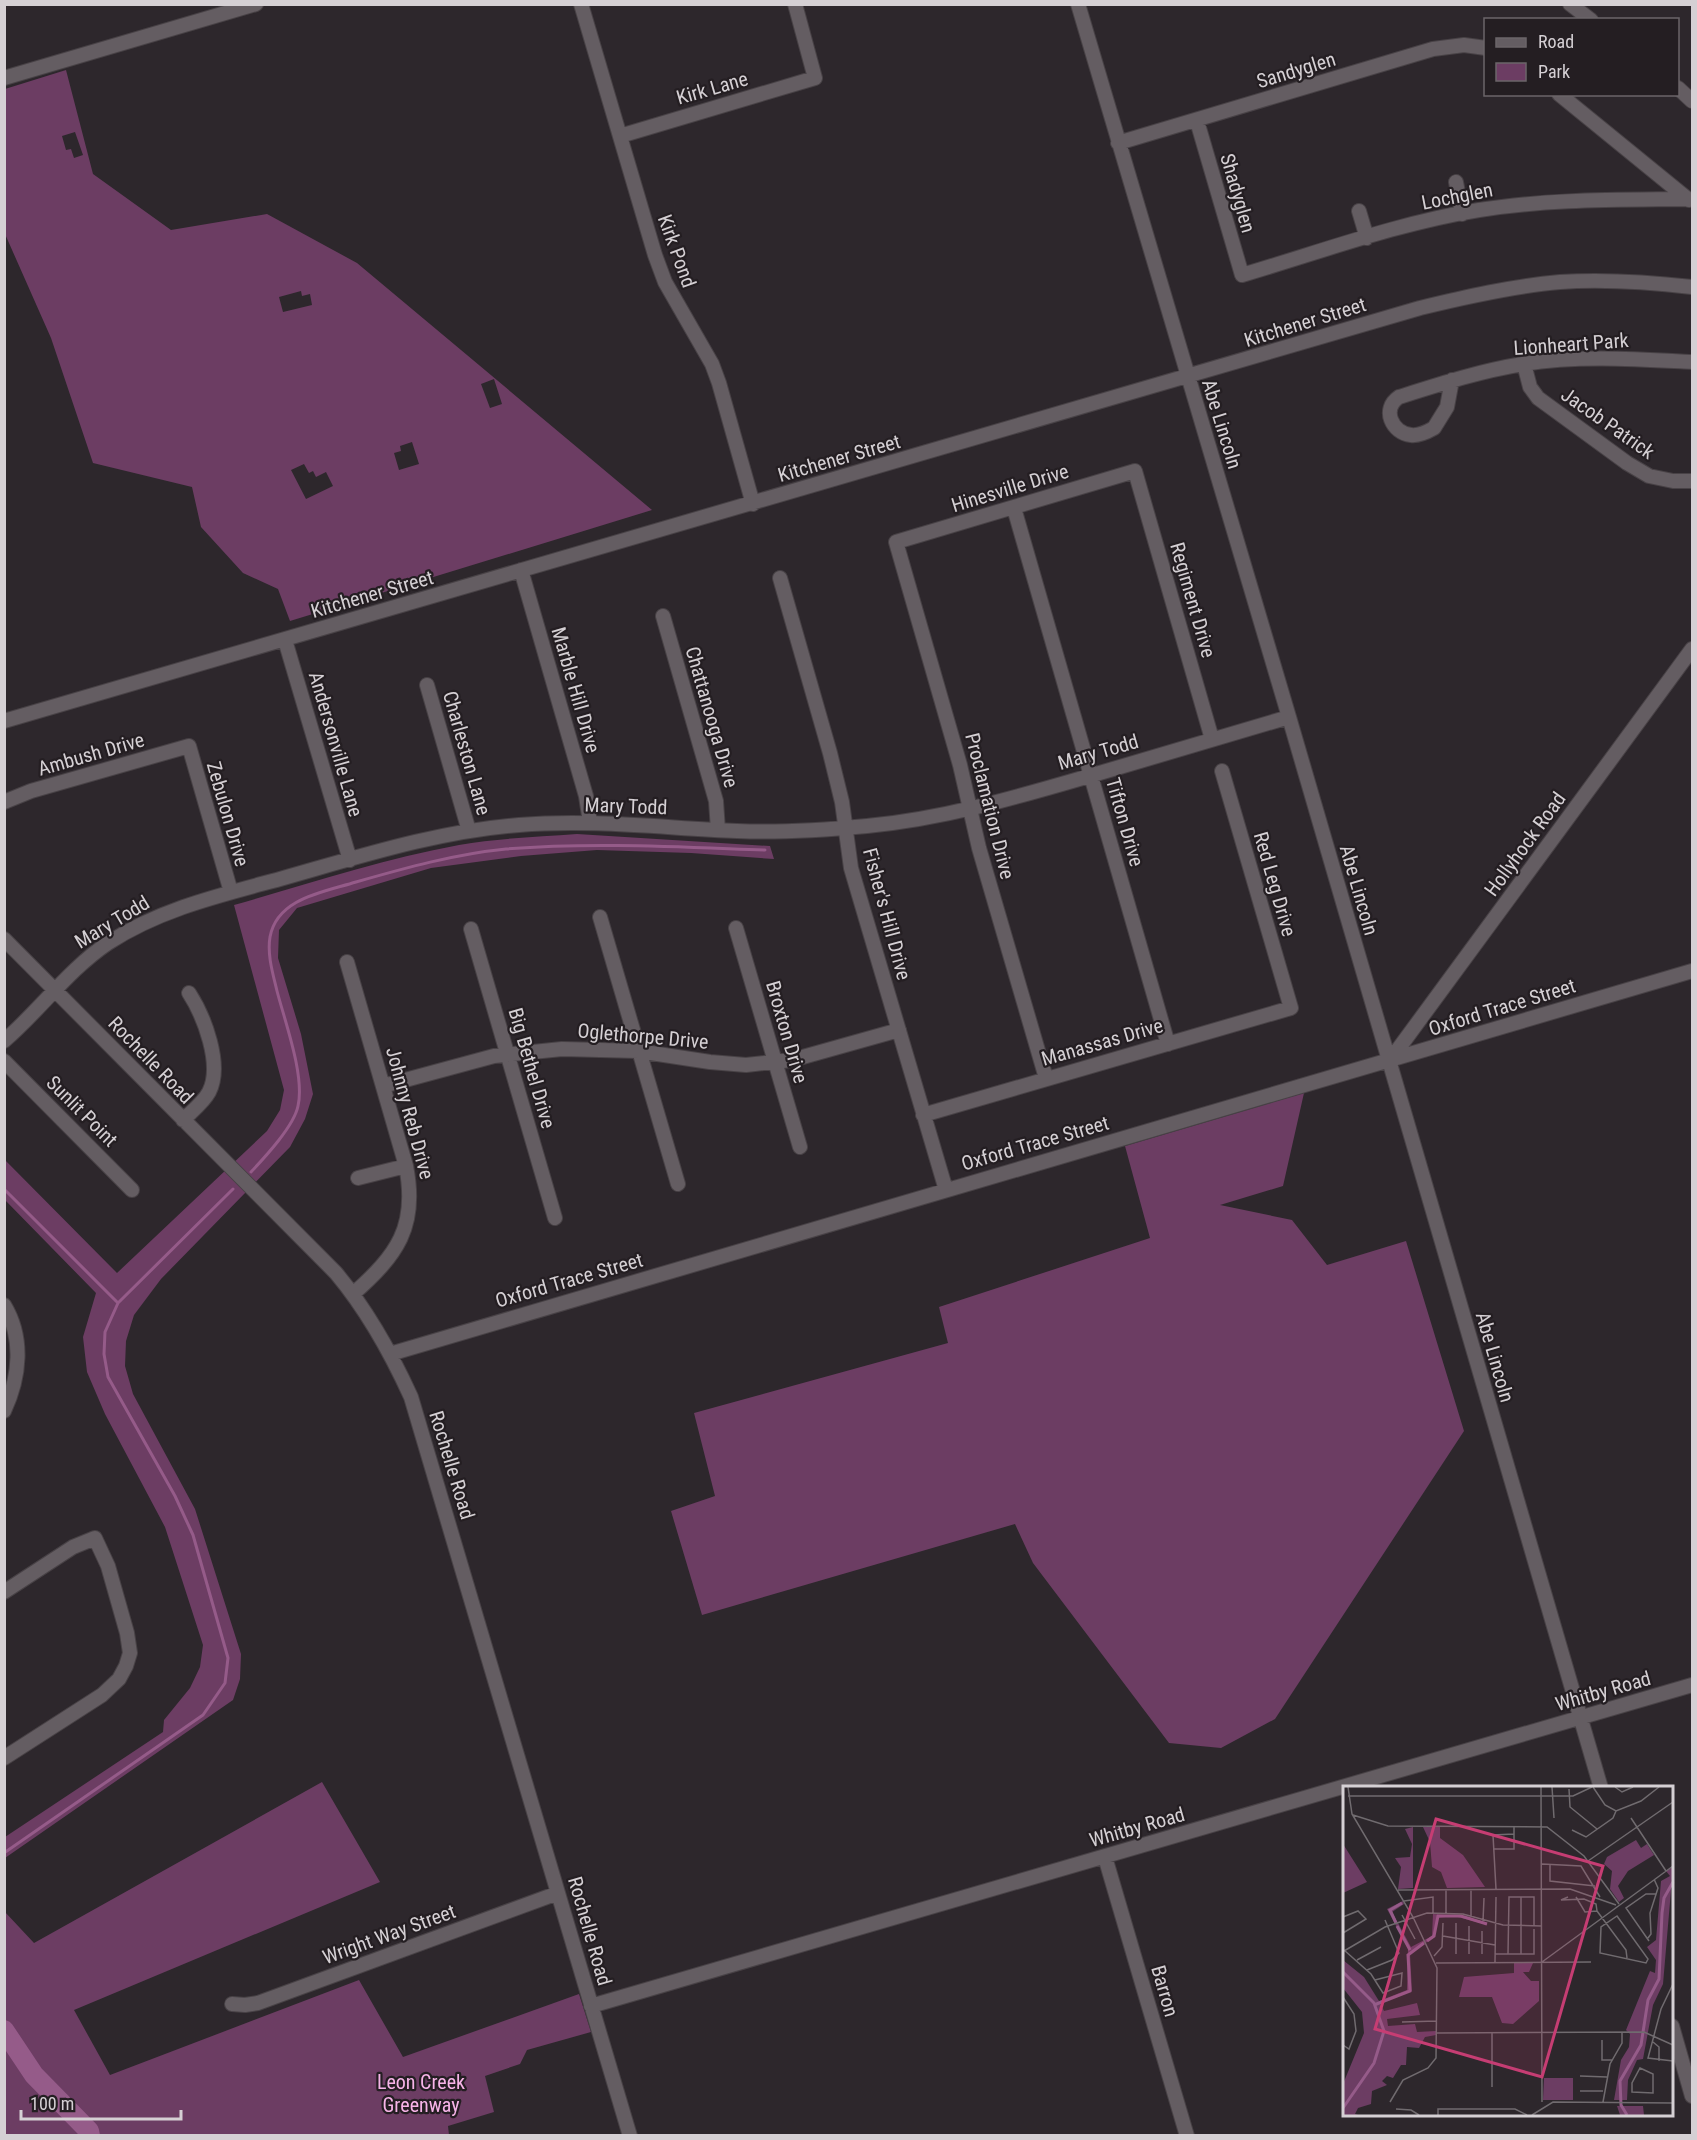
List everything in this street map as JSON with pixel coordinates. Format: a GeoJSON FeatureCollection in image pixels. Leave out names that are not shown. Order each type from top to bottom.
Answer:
{"type":"FeatureCollection","features":[{"type":"Feature","properties":{"kind":"street"},"geometry":{"type":"LineString","coordinates":[[4,78],[256,4]]}},
{"type":"Feature","properties":{"kind":"street","name":"Kirk Pond"},"geometry":{"type":"LineString","coordinates":[[581,4],[665,282],[707,355],[719,383],[753,504]]}},
{"type":"Feature","properties":{"kind":"street","name":"Kirk Lane"},"geometry":{"type":"LineString","coordinates":[[620,136],[815,78],[795,4]]}},
{"type":"Feature","properties":{"kind":"street","name":"Abe Lincoln"},"geometry":{"type":"LineString","coordinates":[[1078,4],[1289,717],[1600,1786]]}},
{"type":"Feature","properties":{"kind":"street"},"geometry":{"type":"LineString","coordinates":[[1570,4],[1588,18]]}},
{"type":"Feature","properties":{"kind":"street","name":"Sandyglen"},"geometry":{"type":"LineString","coordinates":[[1118,143],[1443,46],[1464,45],[1484,48]]}},
{"type":"Feature","properties":{"kind":"street"},"geometry":{"type":"LineString","coordinates":[[1679,90],[1692,101]]}},
{"type":"Feature","properties":{"kind":"street"},"geometry":{"type":"LineString","coordinates":[[1561,96],[1690,201]]}},
{"type":"Feature","properties":{"kind":"street","name":"Shadyglen"},"geometry":{"type":"LineString","coordinates":[[1197,121],[1242,275]]}},
{"type":"Feature","properties":{"kind":"street"},"geometry":{"type":"LineString","coordinates":[[1456,182],[1462,214]]}},
{"type":"Feature","properties":{"kind":"street","name":"Lochglen"},"geometry":{"type":"LineString","coordinates":[[1242,275],[1367,238],[1462,214],[1531,204],[1690,201]]}},
{"type":"Feature","properties":{"kind":"street"},"geometry":{"type":"LineString","coordinates":[[1359,211],[1367,238]]}},
{"type":"Feature","properties":{"kind":"street","name":"Kitchener Street"},"geometry":{"type":"LineString","coordinates":[[4,721],[1420,308],[1493,292],[1558,282],[1631,281],[1692,287]]}},
{"type":"Feature","properties":{"kind":"street","name":"Lionheart Park"},"geometry":{"type":"LineString","coordinates":[[1452,380],[1447,407],[1434,429],[1412,435],[1404,433],[1394,425],[1389,408],[1392,402],[1399,397],[1452,380],[1524,364],[1613,358],[1692,362]]}},
{"type":"Feature","properties":{"kind":"street","name":"Jacob Patrick"},"geometry":{"type":"LineString","coordinates":[[1524,364],[1530,387],[1538,398],[1627,463],[1649,476],[1672,481],[1692,481]]}},
{"type":"Feature","properties":{"kind":"street","name":"Hinesville Drive"},"geometry":{"type":"LineString","coordinates":[[896,542],[1135,471]]}},
{"type":"Feature","properties":{"kind":"street","name":"Regiment Drive"},"geometry":{"type":"LineString","coordinates":[[1135,471],[1212,739]]}},
{"type":"Feature","properties":{"kind":"street","name":"Tifton Drive"},"geometry":{"type":"LineString","coordinates":[[1014,508],[1168,1044]]}},
{"type":"Feature","properties":{"kind":"street","name":"Proclamation Drive"},"geometry":{"type":"LineString","coordinates":[[896,542],[960,765],[979,848],[1046,1078]]}},
{"type":"Feature","properties":{"kind":"street","name":"Marble Hill Drive"},"geometry":{"type":"LineString","coordinates":[[521,570],[586,796],[590,822]]}},
{"type":"Feature","properties":{"kind":"street","name":"Fisher's Hill Drive"},"geometry":{"type":"LineString","coordinates":[[780,578],[831,753],[846,828],[851,868],[946,1190]]}},
{"type":"Feature","properties":{"kind":"street","name":"Chattanooga Drive"},"geometry":{"type":"LineString","coordinates":[[663,616],[716,801],[718,830]]}},
{"type":"Feature","properties":{"kind":"street","name":"Andersonville Lane"},"geometry":{"type":"LineString","coordinates":[[285,640],[350,860]]}},
{"type":"Feature","properties":{"kind":"street","name":"Hollyhock Road"},"geometry":{"type":"LineString","coordinates":[[1388,1061],[1692,649]]}},
{"type":"Feature","properties":{"kind":"street","name":"Charleston Lane"},"geometry":{"type":"LineString","coordinates":[[427,685],[469,831]]}},
{"type":"Feature","properties":{"kind":"street","name":"Mary Todd"},"geometry":{"type":"LineString","coordinates":[[4,1041],[88,958],[135,926],[172,910],[231,892],[447,835],[518,825],[590,822],[718,830],[794,831],[915,820],[970,808],[1091,775],[1289,717]]}},
{"type":"Feature","properties":{"kind":"street","name":"Ambush Drive"},"geometry":{"type":"LineString","coordinates":[[4,802],[31,791],[189,746]]}},
{"type":"Feature","properties":{"kind":"street","name":"Zebulon Drive"},"geometry":{"type":"LineString","coordinates":[[189,746],[231,892]]}},
{"type":"Feature","properties":{"kind":"street","name":"Red Leg Drive"},"geometry":{"type":"LineString","coordinates":[[1222,771],[1291,1008]]}},
{"type":"Feature","properties":{"kind":"street"},"geometry":{"type":"LineString","coordinates":[[600,917],[678,1184]]}},
{"type":"Feature","properties":{"kind":"street","name":"Broxton Drive"},"geometry":{"type":"LineString","coordinates":[[736,928],[800,1147]]}},
{"type":"Feature","properties":{"kind":"street","name":"Big Bethel Drive"},"geometry":{"type":"LineString","coordinates":[[471,929],[555,1218]]}},
{"type":"Feature","properties":{"kind":"street","name":"Rochelle Road"},"geometry":{"type":"LineString","coordinates":[[4,939],[336,1273],[353,1294],[390,1354],[411,1397],[630,2136]]}},
{"type":"Feature","properties":{"kind":"street","name":"Johnny Reb Drive"},"geometry":{"type":"LineString","coordinates":[[347,962],[406,1166],[411,1199],[405,1230],[391,1256],[353,1294]]}},
{"type":"Feature","properties":{"kind":"street","name":"Oxford Trace Street"},"geometry":{"type":"LineString","coordinates":[[390,1354],[1692,972]]}},
{"type":"Feature","properties":{"kind":"street"},"geometry":{"type":"LineString","coordinates":[[183,1120],[210,1090],[215,1070],[213,1054],[200,1012],[189,993]]}},
{"type":"Feature","properties":{"kind":"street","name":"Manassas Drive"},"geometry":{"type":"LineString","coordinates":[[923,1115],[1291,1008]]}},
{"type":"Feature","properties":{"kind":"street","name":"Oglethorpe Drive"},"geometry":{"type":"LineString","coordinates":[[383,1086],[477,1060],[508,1054],[562,1049],[638,1052],[746,1065],[775,1062],[801,1058],[899,1030]]}},
{"type":"Feature","properties":{"kind":"street","name":"Sunlit Point"},"geometry":{"type":"LineString","coordinates":[[4,1061],[132,1190]]}},
{"type":"Feature","properties":{"kind":"street"},"geometry":{"type":"LineString","coordinates":[[358,1178],[406,1166]]}},
{"type":"Feature","properties":{"kind":"street"},"geometry":{"type":"LineString","coordinates":[[4,1305],[10,1314],[15,1332],[19,1359],[16,1379],[4,1411]]}},
{"type":"Feature","properties":{"kind":"street"},"geometry":{"type":"LineString","coordinates":[[4,1592],[73,1547],[95,1538],[108,1566],[127,1633],[130,1653],[119,1679],[102,1695],[4,1758]]}},
{"type":"Feature","properties":{"kind":"street","name":"Whitby Road"},"geometry":{"type":"LineString","coordinates":[[1348,1786],[1692,1685]]}},
{"type":"Feature","properties":{"kind":"street","name":"Whitby Road"},"geometry":{"type":"LineString","coordinates":[[591,2006],[1343,1787]]}},
{"type":"Feature","properties":{"kind":"street","name":"Barron"},"geometry":{"type":"LineString","coordinates":[[1105,1857],[1187,2136]]}},
{"type":"Feature","properties":{"kind":"street","name":"Wright Way Street"},"geometry":{"type":"LineString","coordinates":[[232,2004],[245,2006],[258,2003],[558,1893]]}},
{"type":"Feature","properties":{"kind":"street"},"geometry":{"type":"LineString","coordinates":[[1673,2033],[1692,2096]]}},
{"type":"Feature","properties":{"kind":"green space"},"geometry":{"type":"Polygon","coordinates":[[[66,70],[93,174],[171,230],[267,214],[357,263],[652,510],[290,621],[278,589],[243,573],[201,527],[192,487],[93,463],[51,338],[5,234],[5,89],[66,70]],[[75,132],[62,136],[66,150],[71,149],[74,158],[83,155],[75,132]],[[301,291],[279,297],[283,312],[312,305],[310,294],[302,296],[301,291]],[[494,379],[481,384],[490,408],[502,404],[494,379]],[[412,442],[400,446],[401,451],[394,453],[399,470],[419,464],[412,442]],[[304,464],[291,470],[306,499],[333,486],[326,472],[316,477],[313,471],[309,473],[304,464]]]}},
{"type":"Feature","properties":{"kind":"green space"},"geometry":{"type":"Polygon","coordinates":[[[577,834],[770,846],[774,859],[597,850],[521,856],[431,868],[297,908],[279,930],[278,958],[301,1034],[313,1094],[305,1119],[290,1147],[161,1279],[134,1315],[126,1341],[125,1366],[133,1394],[195,1509],[241,1654],[240,1679],[233,1700],[5,1858],[5,1837],[163,1732],[164,1720],[190,1688],[200,1667],[203,1645],[165,1527],[105,1414],[87,1372],[83,1337],[96,1293],[5,1200],[4,1159],[117,1273],[267,1131],[280,1110],[284,1090],[234,905],[402,857],[459,845],[577,834]]]}},
{"type":"Feature","properties":{"kind":"green space"},"geometry":{"type":"Polygon","coordinates":[[[1304,1093],[1283,1186],[1220,1205],[1292,1220],[1327,1265],[1406,1241],[1464,1431],[1275,1719],[1221,1748],[1169,1743],[1033,1563],[1015,1524],[702,1615],[671,1511],[715,1496],[694,1413],[948,1343],[939,1307],[1150,1238],[1125,1146],[1304,1093]]]}},
{"type":"Feature","properties":{"kind":"green space","name":"Leon Creek Greenway"},"geometry":{"type":"Polygon","coordinates":[[[322,1782],[380,1882],[74,2010],[110,2075],[359,1980],[403,2057],[579,1994],[591,2032],[527,2050],[520,2064],[485,2076],[494,2112],[448,2126],[449,2135],[5,2135],[5,1912],[34,1943],[322,1782]]]}},
{"type":"Feature","properties":{"kind":"waterway"},"geometry":{"type":"LineString","coordinates":[[251,1172],[285,1132],[298,1106],[297,1065],[269,951],[274,924],[292,905],[317,894],[412,867],[468,854],[506,849],[603,845],[765,850]]}},
{"type":"Feature","properties":{"kind":"waterway"},"geometry":{"type":"LineString","coordinates":[[4,1189],[118,1303]]}},
{"type":"Feature","properties":{"kind":"waterway"},"geometry":{"type":"LineString","coordinates":[[4,1853],[203,1715],[225,1683],[228,1658],[193,1535],[175,1496],[108,1377],[104,1354],[105,1332],[118,1303],[233,1189]]}},
{"type":"Feature","properties":{"kind":"waterway"},"geometry":{"type":"LineString","coordinates":[[4,2030],[34,2075],[89,2131],[90,2136]]}}]}
